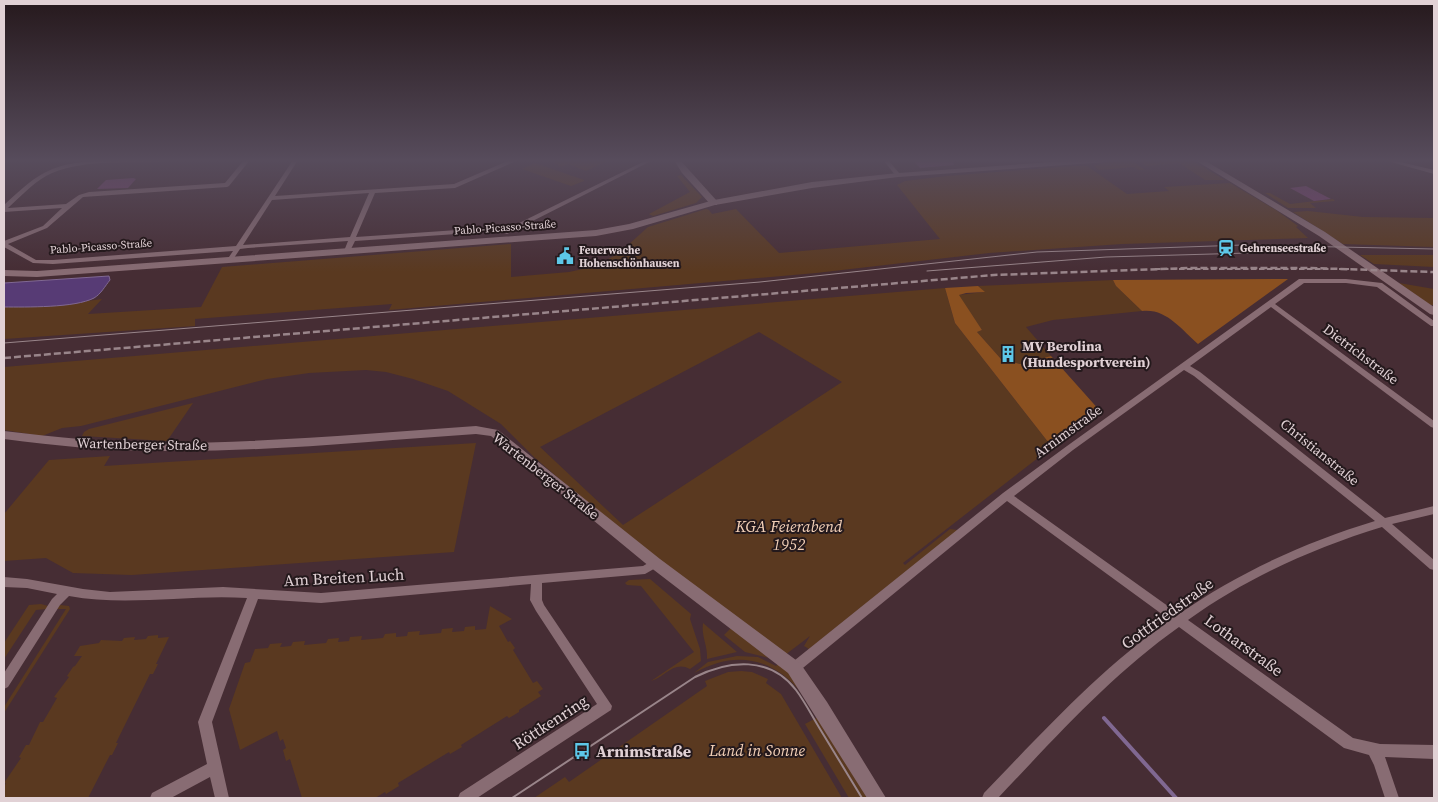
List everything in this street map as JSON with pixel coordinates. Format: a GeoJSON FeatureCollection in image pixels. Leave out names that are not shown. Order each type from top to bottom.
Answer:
{"type":"FeatureCollection","features":[{"type":"Feature","properties":{"kind":"main road","name":"Pablo-Picasso-Straße"},"geometry":{"type":"LineString","coordinates":[[4,273],[37,274],[347,251],[506,236],[613,230],[742,197]]}},
{"type":"Feature","properties":{"kind":"main road"},"geometry":{"type":"LineString","coordinates":[[1260,197],[1336,244],[1433,309]]}},
{"type":"Feature","properties":{"kind":"street"},"geometry":{"type":"LineString","coordinates":[[17,197],[4,210],[68,206]]}},
{"type":"Feature","properties":{"kind":"street"},"geometry":{"type":"LineString","coordinates":[[4,243],[45,227],[79,197]]}},
{"type":"Feature","properties":{"kind":"street"},"geometry":{"type":"LineString","coordinates":[[230,260],[271,198],[279,197]]}},
{"type":"Feature","properties":{"kind":"street"},"geometry":{"type":"LineString","coordinates":[[347,251],[370,197]]}},
{"type":"Feature","properties":{"kind":"street"},"geometry":{"type":"LineString","coordinates":[[506,236],[579,197]]}},
{"type":"Feature","properties":{"kind":"street"},"geometry":{"type":"LineString","coordinates":[[709,197],[714,203]]}},
{"type":"Feature","properties":{"kind":"street","name":"Pablo-Picasso-Straße"},"geometry":{"type":"LineString","coordinates":[[4,243],[35,262],[42,262],[353,238],[501,229],[506,236]]}},
{"type":"Feature","properties":{"kind":"street","name":"Arnimstraße"},"geometry":{"type":"LineString","coordinates":[[794,668],[1007,496],[1070,448],[1302,281],[1362,282],[1385,288],[1412,308]]}},
{"type":"Feature","properties":{"kind":"street","name":"Dietrichstraße"},"geometry":{"type":"LineString","coordinates":[[1271,304],[1434,426]]}},
{"type":"Feature","properties":{"kind":"street"},"geometry":{"type":"LineString","coordinates":[[1412,308],[1433,309]]}},
{"type":"Feature","properties":{"kind":"street"},"geometry":{"type":"LineString","coordinates":[[1412,308],[1434,324]]}},
{"type":"Feature","properties":{"kind":"street","name":"Christianstraße"},"geometry":{"type":"LineString","coordinates":[[1184,366],[1203,378],[1383,522],[1434,566]]}},
{"type":"Feature","properties":{"kind":"street","name":"Wartenberger Straße"},"geometry":{"type":"LineString","coordinates":[[4,435],[65,442],[162,447],[256,444],[484,430],[494,433],[656,563],[794,668],[877,798]]}},
{"type":"Feature","properties":{"kind":"street","name":"Lotharstraße"},"geometry":{"type":"LineString","coordinates":[[1007,496],[1349,743],[1361,748],[1374,750]]}},
{"type":"Feature","properties":{"kind":"street","name":"Gottfriedstraße"},"geometry":{"type":"LineString","coordinates":[[988,798],[1089,695],[1178,620],[1259,571],[1306,550],[1383,522],[1434,510]]}},
{"type":"Feature","properties":{"kind":"street","name":"Am Breiten Luch"},"geometry":{"type":"LineString","coordinates":[[4,582],[33,584],[67,591],[118,597],[222,592],[321,598],[645,570],[656,563]]}},
{"type":"Feature","properties":{"kind":"street","name":"Röttkenring"},"geometry":{"type":"LineString","coordinates":[[465,798],[606,706],[540,608],[536,600],[537,580]]}},
{"type":"Feature","properties":{"kind":"street"},"geometry":{"type":"LineString","coordinates":[[4,682],[56,602],[67,591]]}},
{"type":"Feature","properties":{"kind":"street"},"geometry":{"type":"LineString","coordinates":[[222,798],[205,722],[254,594]]}},
{"type":"Feature","properties":{"kind":"street"},"geometry":{"type":"LineString","coordinates":[[1392,798],[1374,750],[1434,752]]}},
{"type":"Feature","properties":{"kind":"street"},"geometry":{"type":"LineString","coordinates":[[157,798],[215,767]]}},
{"type":"Feature","properties":{"kind":"green space"},"geometry":{"type":"Polygon","coordinates":[[[680,197],[702,197],[696,203],[653,216],[649,214],[680,197]]]}},
{"type":"Feature","properties":{"kind":"green space"},"geometry":{"type":"Polygon","coordinates":[[[907,197],[1255,197],[1298,226],[1296,227],[1308,238],[1122,244],[989,253],[816,273],[389,310],[392,304],[195,319],[195,326],[4,339],[4,307],[58,305],[102,299],[88,314],[201,307],[222,267],[511,244],[511,277],[569,272],[592,267],[618,254],[648,227],[706,209],[712,214],[736,209],[779,253],[940,239],[907,197]]]}},
{"type":"Feature","properties":{"kind":"green space"},"geometry":{"type":"Polygon","coordinates":[[[1272,197],[1278,197],[1290,204],[1333,199],[1335,201],[1310,203],[1316,208],[1288,208],[1272,197]]]}},
{"type":"Feature","properties":{"kind":"green space"},"geometry":{"type":"Polygon","coordinates":[[[1308,211],[1363,217],[1434,218],[1434,247],[1343,244],[1293,212],[1308,211]]]}},
{"type":"Feature","properties":{"kind":"green space"},"geometry":{"type":"Polygon","coordinates":[[[1360,255],[1434,255],[1434,267],[1374,264],[1360,255]]]}},
{"type":"Feature","properties":{"kind":"green space"},"geometry":{"type":"Polygon","coordinates":[[[1113,280],[1116,286],[1142,311],[1053,320],[1026,327],[1051,356],[1020,364],[1001,359],[977,332],[982,330],[958,295],[984,292],[978,286],[1113,280]]]}},
{"type":"Feature","properties":{"kind":"green space"},"geometry":{"type":"Polygon","coordinates":[[[1399,283],[1434,289],[1434,305],[1430,305],[1399,283]]]}},
{"type":"Feature","properties":{"kind":"green space","name":"KGA Feierabend 1952"},"geometry":{"type":"Polygon","coordinates":[[[945,288],[955,323],[1052,447],[903,563],[905,565],[950,529],[958,530],[809,649],[804,646],[810,636],[785,655],[606,519],[534,457],[501,424],[448,391],[386,372],[366,370],[309,373],[267,379],[81,426],[62,428],[42,436],[4,430],[4,367],[945,288]],[[759,332],[540,447],[623,525],[842,382],[759,332]]]}},
{"type":"Feature","properties":{"kind":"green space"},"geometry":{"type":"Polygon","coordinates":[[[193,403],[167,441],[82,436],[89,429],[193,403]]]}},
{"type":"Feature","properties":{"kind":"green space"},"geometry":{"type":"Polygon","coordinates":[[[476,443],[454,552],[132,575],[73,573],[46,558],[4,561],[4,514],[49,460],[110,456],[104,466],[476,443]]]}},
{"type":"Feature","properties":{"kind":"green space"},"geometry":{"type":"Polygon","coordinates":[[[650,579],[691,614],[690,619],[700,649],[701,661],[690,669],[684,667],[674,668],[651,681],[694,652],[641,586],[627,585],[625,583],[629,580],[650,579]]]}},
{"type":"Feature","properties":{"kind":"green space"},"geometry":{"type":"Polygon","coordinates":[[[41,604],[48,606],[46,609],[36,610],[4,659],[4,643],[29,605],[41,604]]]}},
{"type":"Feature","properties":{"kind":"green space"},"geometry":{"type":"Polygon","coordinates":[[[60,605],[69,606],[70,609],[4,713],[4,707],[66,609],[57,609],[60,605]]]}},
{"type":"Feature","properties":{"kind":"green space"},"geometry":{"type":"Polygon","coordinates":[[[490,606],[512,619],[499,626],[508,642],[510,641],[515,648],[513,650],[533,683],[537,681],[543,689],[538,692],[541,696],[519,710],[519,712],[509,718],[507,716],[461,745],[462,747],[450,754],[449,752],[398,783],[399,786],[386,794],[385,792],[375,798],[302,798],[290,759],[286,761],[283,750],[286,748],[283,739],[280,741],[277,731],[240,750],[229,709],[245,663],[250,662],[255,649],[268,648],[270,644],[282,643],[280,647],[291,646],[293,642],[305,641],[304,645],[326,643],[328,639],[339,638],[338,642],[349,641],[350,637],[362,636],[361,640],[383,638],[385,634],[396,633],[396,637],[407,636],[408,632],[420,631],[419,635],[441,633],[442,629],[453,628],[452,632],[464,631],[465,627],[475,626],[475,630],[486,629],[490,606]]]}},
{"type":"Feature","properties":{"kind":"green space"},"geometry":{"type":"Polygon","coordinates":[[[703,623],[737,652],[707,659],[703,623]]]}},
{"type":"Feature","properties":{"kind":"green space"},"geometry":{"type":"Polygon","coordinates":[[[731,628],[769,658],[745,652],[724,635],[731,628]]]}},
{"type":"Feature","properties":{"kind":"green space"},"geometry":{"type":"Polygon","coordinates":[[[158,635],[158,638],[169,637],[156,664],[158,664],[153,674],[150,674],[112,755],[110,755],[88,798],[4,798],[6,783],[4,783],[21,758],[19,757],[26,745],[29,745],[40,722],[43,722],[57,698],[54,697],[82,656],[74,656],[80,646],[99,643],[101,640],[122,641],[124,638],[135,637],[134,640],[146,639],[148,636],[158,635]]]}},
{"type":"Feature","properties":{"kind":"green space"},"geometry":{"type":"Polygon","coordinates":[[[737,656],[758,657],[776,666],[779,663],[791,675],[802,693],[778,671],[752,661],[724,661],[694,673],[708,662],[737,656]]]}},
{"type":"Feature","properties":{"kind":"green space","name":"Land in Sonne"},"geometry":{"type":"Polygon","coordinates":[[[728,672],[752,672],[768,679],[766,683],[781,694],[842,798],[534,798],[565,777],[569,782],[707,686],[705,681],[728,672]]]}},
{"type":"Feature","properties":{"kind":"green space"},"geometry":{"type":"Polygon","coordinates":[[[818,717],[868,798],[849,798],[805,724],[818,717]]]}},
{"type":"Feature","properties":{"kind":"shaded area"},"geometry":{"type":"Polygon","coordinates":[[[109,276],[110,280],[101,292],[94,298],[86,301],[50,306],[4,307],[4,283],[109,276]]]}},
{"type":"Feature","properties":{"kind":"shaded area"},"geometry":{"type":"Polygon","coordinates":[[[1288,279],[1198,344],[1166,316],[1151,311],[1142,311],[1116,286],[1113,280],[1288,279]]]}},
{"type":"Feature","properties":{"kind":"shaded area"},"geometry":{"type":"Polygon","coordinates":[[[978,286],[985,292],[959,295],[982,330],[977,332],[1001,359],[1020,364],[1051,356],[1101,412],[1052,447],[955,323],[945,288],[978,286]]]}},
{"type":"Feature","properties":{"kind":"building"},"geometry":{"type":"Polygon","coordinates":[[[1307,197],[1331,199],[1314,201],[1307,197]]]}},
{"type":"Feature","properties":{"kind":"waterway"},"geometry":{"type":"LineString","coordinates":[[1104,718],[1176,798]]}},
{"type":"Feature","properties":{"kind":"tram line"},"geometry":{"type":"LineString","coordinates":[[4,343],[760,282],[1037,252],[1243,245],[1434,249]]}},
{"type":"Feature","properties":{"kind":"tram line"},"geometry":{"type":"LineString","coordinates":[[927,271],[1106,257],[1284,252]]}},
{"type":"Feature","properties":{"kind":"tram line"},"geometry":{"type":"LineString","coordinates":[[512,798],[695,677],[721,667],[749,664],[762,666],[774,671],[786,679],[796,690],[862,798]]}},
{"type":"Feature","properties":{"kind":"railway"},"geometry":{"type":"LineString","coordinates":[[1155,269],[1161,269]]}},
{"type":"Feature","properties":{"kind":"railway"},"geometry":{"type":"LineString","coordinates":[[4,358],[994,275],[1161,269]]}},
{"type":"Feature","properties":{"kind":"railway"},"geometry":{"type":"LineString","coordinates":[[1161,269],[1342,269]]}},
{"type":"Feature","properties":{"kind":"railway"},"geometry":{"type":"LineString","coordinates":[[1161,269],[1342,269]]}},
{"type":"Feature","properties":{"kind":"railway"},"geometry":{"type":"LineString","coordinates":[[1342,269],[1349,269]]}},
{"type":"Feature","properties":{"kind":"railway"},"geometry":{"type":"LineString","coordinates":[[1342,269],[1434,272]]}},
{"type":"Feature","properties":{"kind":"place","name":"Gehrenseestraße"},"geometry":{"type":"Point","coordinates":[1226,248]}},
{"type":"Feature","properties":{"kind":"place","name":"Feuerwache Hohenschönhausen"},"geometry":{"type":"Point","coordinates":[565,256]}},
{"type":"Feature","properties":{"kind":"place","name":"MV Berolina (Hundesportverein)"},"geometry":{"type":"Point","coordinates":[1008,354]}},
{"type":"Feature","properties":{"kind":"place","name":"Arnimstraße"},"geometry":{"type":"Point","coordinates":[582,751]}}]}
